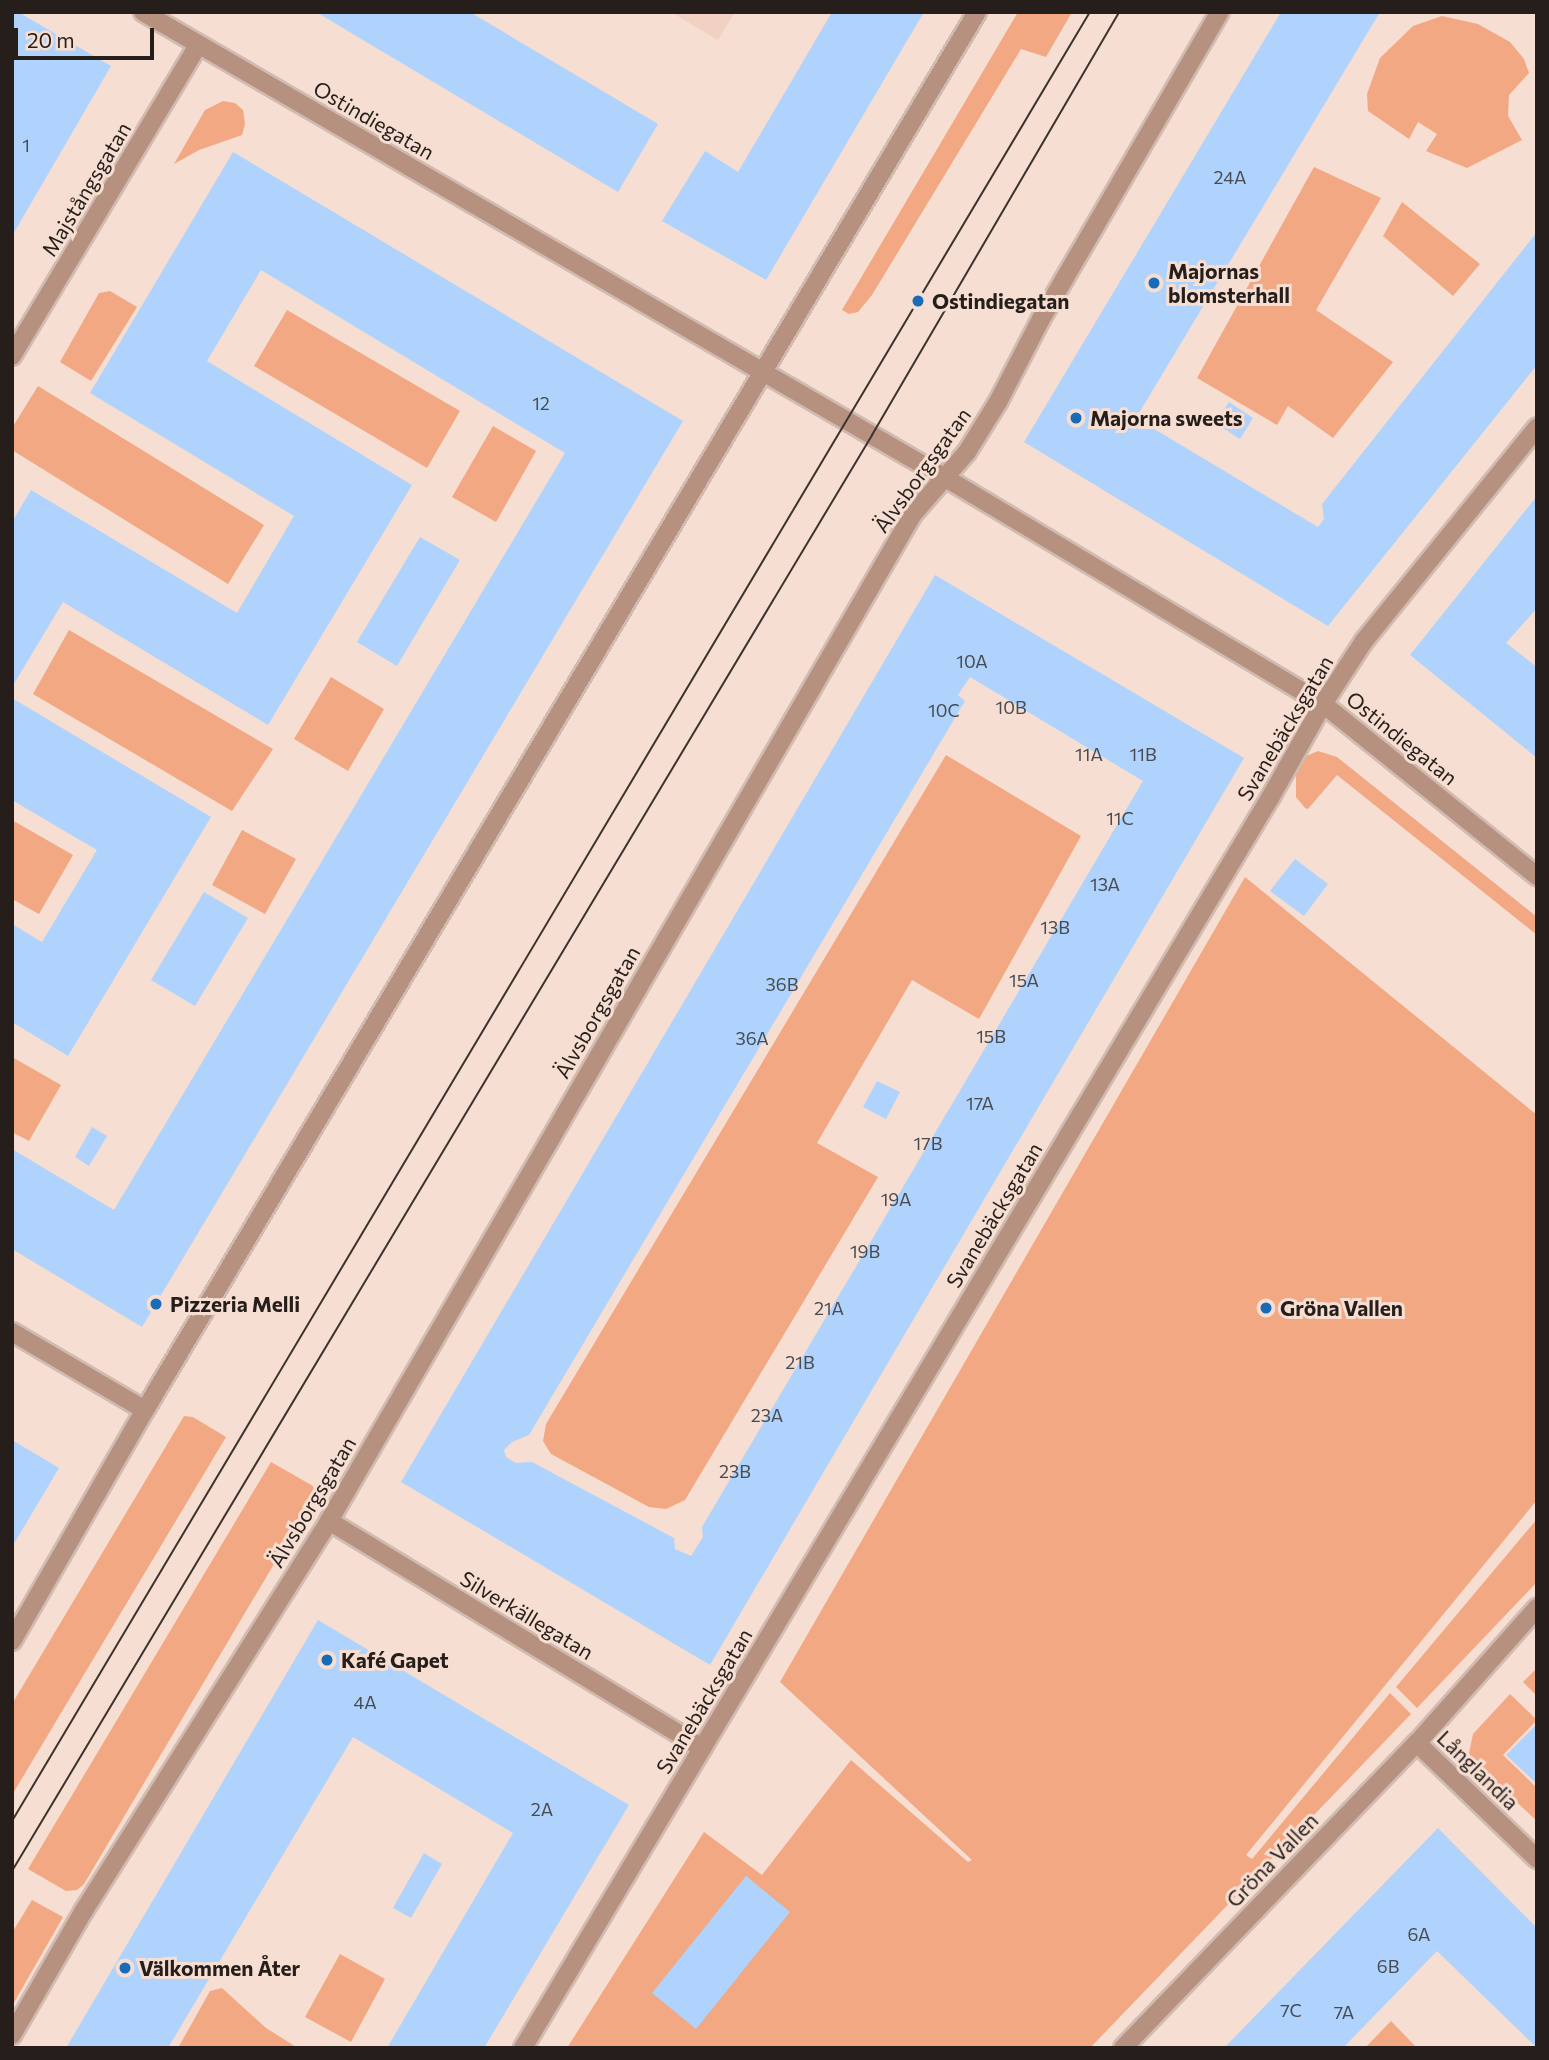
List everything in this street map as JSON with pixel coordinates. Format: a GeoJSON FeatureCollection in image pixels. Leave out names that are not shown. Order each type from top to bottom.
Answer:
{"type":"FeatureCollection","features":[{"type":"Feature","properties":{"kind":"street","name":"Ostindiegatan"},"geometry":{"type":"LineString","coordinates":[[143,12],[944,477],[1322,704],[1537,876]]}},
{"type":"Feature","properties":{"kind":"street"},"geometry":{"type":"LineString","coordinates":[[12,1641],[145,1410],[976,12]]}},
{"type":"Feature","properties":{"kind":"street","name":"Älvsborgsgatan"},"geometry":{"type":"LineString","coordinates":[[12,2035],[83,1912],[329,1521],[913,514],[967,452],[998,402],[1041,319],[1220,12]]}},
{"type":"Feature","properties":{"kind":"street","name":"Majstångsgatan"},"geometry":{"type":"LineString","coordinates":[[12,356],[198,45]]}},
{"type":"Feature","properties":{"kind":"street","name":"Svanebäcksgatan"},"geometry":{"type":"LineString","coordinates":[[523,2048],[1270,798],[1322,704],[1364,641],[1537,427]]}},
{"type":"Feature","properties":{"kind":"street"},"geometry":{"type":"LineString","coordinates":[[12,1332],[145,1410]]}},
{"type":"Feature","properties":{"kind":"street","name":"Silverkällegatan"},"geometry":{"type":"LineString","coordinates":[[329,1521],[702,1748]]}},
{"type":"Feature","properties":{"kind":"street","name":"Gröna Vallen"},"geometry":{"type":"LineString","coordinates":[[1123,2048],[1417,1743],[1537,1608]]}},
{"type":"Feature","properties":{"kind":"street","name":"Långlandia"},"geometry":{"type":"LineString","coordinates":[[1417,1743],[1537,1859]]}},
{"type":"Feature","properties":{"kind":"shaded area"},"geometry":{"type":"Polygon","coordinates":[[[671,12],[735,12],[718,40],[671,12]]]}},
{"type":"Feature","properties":{"kind":"shaded area"},"geometry":{"type":"Polygon","coordinates":[[[1018,12],[1072,12],[1046,57],[1021,49],[872,295],[858,312],[849,314],[842,310],[1018,12]]]}},
{"type":"Feature","properties":{"kind":"shaded area"},"geometry":{"type":"Polygon","coordinates":[[[1442,16],[1478,24],[1510,42],[1524,59],[1529,73],[1509,95],[1508,116],[1522,140],[1467,168],[1426,151],[1437,134],[1418,122],[1409,139],[1368,111],[1367,94],[1380,58],[1413,26],[1442,16]]]}},
{"type":"Feature","properties":{"kind":"shaded area"},"geometry":{"type":"Polygon","coordinates":[[[223,101],[235,103],[243,110],[245,124],[242,135],[199,150],[174,164],[205,110],[223,101]]]}},
{"type":"Feature","properties":{"kind":"shaded area"},"geometry":{"type":"Polygon","coordinates":[[[1314,167],[1381,198],[1316,310],[1393,362],[1333,438],[1288,406],[1277,425],[1197,378],[1314,167]]]}},
{"type":"Feature","properties":{"kind":"shaded area"},"geometry":{"type":"Polygon","coordinates":[[[1402,202],[1480,264],[1453,296],[1383,236],[1402,202]]]}},
{"type":"Feature","properties":{"kind":"shaded area"},"geometry":{"type":"Polygon","coordinates":[[[110,291],[137,307],[91,381],[60,362],[99,293],[110,291]]]}},
{"type":"Feature","properties":{"kind":"shaded area"},"geometry":{"type":"Polygon","coordinates":[[[287,310],[460,411],[427,468],[254,366],[287,310]]]}},
{"type":"Feature","properties":{"kind":"shaded area"},"geometry":{"type":"Polygon","coordinates":[[[38,386],[264,525],[228,584],[12,450],[12,428],[38,386]]]}},
{"type":"Feature","properties":{"kind":"shaded area"},"geometry":{"type":"Polygon","coordinates":[[[493,426],[536,451],[496,522],[452,497],[493,426]]]}},
{"type":"Feature","properties":{"kind":"shaded area"},"geometry":{"type":"Polygon","coordinates":[[[69,630],[273,749],[232,811],[33,694],[69,630]]]}},
{"type":"Feature","properties":{"kind":"shaded area"},"geometry":{"type":"Polygon","coordinates":[[[331,677],[384,709],[348,771],[294,739],[331,677]]]}},
{"type":"Feature","properties":{"kind":"shaded area"},"geometry":{"type":"Polygon","coordinates":[[[1318,751],[1337,757],[1537,917],[1537,935],[1337,775],[1308,809],[1305,808],[1296,797],[1296,771],[1304,757],[1318,751]]]}},
{"type":"Feature","properties":{"kind":"shaded area"},"geometry":{"type":"Polygon","coordinates":[[[946,755],[1081,836],[979,1019],[912,980],[817,1143],[878,1177],[685,1500],[666,1509],[649,1507],[551,1454],[543,1441],[546,1424],[946,755]]]}},
{"type":"Feature","properties":{"kind":"shaded area"},"geometry":{"type":"Polygon","coordinates":[[[12,820],[73,855],[39,914],[12,899],[12,820]]]}},
{"type":"Feature","properties":{"kind":"shaded area"},"geometry":{"type":"Polygon","coordinates":[[[242,830],[296,859],[265,914],[212,885],[242,830]]]}},
{"type":"Feature","properties":{"kind":"shaded area","name":"Gröna Vallen"},"geometry":{"type":"Polygon","coordinates":[[[1245,877],[1537,1115],[1537,1500],[1246,1855],[1252,1859],[1390,1693],[1411,1714],[1090,2048],[567,2048],[704,1832],[762,1875],[851,1760],[968,1862],[972,1860],[780,1682],[1245,877]]]}},
{"type":"Feature","properties":{"kind":"shaded area"},"geometry":{"type":"Polygon","coordinates":[[[12,1057],[61,1085],[29,1141],[12,1132],[12,1057]]]}},
{"type":"Feature","properties":{"kind":"shaded area"},"geometry":{"type":"Polygon","coordinates":[[[184,1416],[193,1417],[226,1437],[12,1795],[12,1704],[184,1416]]]}},
{"type":"Feature","properties":{"kind":"shaded area"},"geometry":{"type":"Polygon","coordinates":[[[271,1462],[313,1486],[315,1495],[84,1884],[77,1890],[66,1891],[28,1869],[271,1462]]]}},
{"type":"Feature","properties":{"kind":"shaded area"},"geometry":{"type":"Polygon","coordinates":[[[1537,1519],[1537,1582],[1417,1708],[1396,1687],[1537,1519]]]}},
{"type":"Feature","properties":{"kind":"shaded area"},"geometry":{"type":"Polygon","coordinates":[[[1537,1668],[1537,1696],[1523,1682],[1537,1668]]]}},
{"type":"Feature","properties":{"kind":"shaded area"},"geometry":{"type":"Polygon","coordinates":[[[1510,1694],[1537,1720],[1503,1755],[1537,1788],[1537,1821],[1474,1763],[1469,1753],[1473,1734],[1510,1694]]]}},
{"type":"Feature","properties":{"kind":"shaded area"},"geometry":{"type":"Polygon","coordinates":[[[32,1900],[63,1917],[12,2006],[12,1933],[32,1900]]]}},
{"type":"Feature","properties":{"kind":"shaded area"},"geometry":{"type":"Polygon","coordinates":[[[340,1954],[385,1979],[351,2042],[305,2017],[340,1954]]]}},
{"type":"Feature","properties":{"kind":"shaded area"},"geometry":{"type":"Polygon","coordinates":[[[222,1988],[266,2028],[298,2048],[178,2048],[210,1991],[222,1988]]]}},
{"type":"Feature","properties":{"kind":"shaded area"},"geometry":{"type":"Polygon","coordinates":[[[1391,2021],[1417,2048],[1365,2048],[1391,2021]]]}},
{"type":"Feature","properties":{"kind":"building"},"geometry":{"type":"Polygon","coordinates":[[[12,12],[18,12],[111,66],[12,236],[12,12]]]}},
{"type":"Feature","properties":{"kind":"building"},"geometry":{"type":"Polygon","coordinates":[[[316,12],[470,12],[658,124],[618,192],[316,12]]]}},
{"type":"Feature","properties":{"kind":"building"},"geometry":{"type":"Polygon","coordinates":[[[832,12],[924,12],[766,280],[662,221],[705,151],[738,172],[832,12]]]}},
{"type":"Feature","properties":{"kind":"building"},"geometry":{"type":"Polygon","coordinates":[[[1281,12],[1380,12],[1136,418],[1318,527],[1324,519],[1322,504],[1537,232],[1537,365],[1328,626],[1024,442],[1281,12]]]}},
{"type":"Feature","properties":{"kind":"building"},"geometry":{"type":"Polygon","coordinates":[[[233,152],[683,421],[142,1327],[12,1249],[12,1149],[114,1210],[565,453],[261,270],[207,361],[412,485],[268,725],[63,602],[12,687],[12,522],[31,490],[237,613],[294,516],[90,393],[233,152]]]}},
{"type":"Feature","properties":{"kind":"building"},"geometry":{"type":"Polygon","coordinates":[[[1229,402],[1253,418],[1240,439],[1215,423],[1229,402]]]}},
{"type":"Feature","properties":{"kind":"building"},"geometry":{"type":"Polygon","coordinates":[[[1537,496],[1537,608],[1506,643],[1537,667],[1537,758],[1410,655],[1537,496]]]}},
{"type":"Feature","properties":{"kind":"building"},"geometry":{"type":"Polygon","coordinates":[[[420,537],[460,560],[397,666],[357,642],[420,537]]]}},
{"type":"Feature","properties":{"kind":"building"},"geometry":{"type":"Polygon","coordinates":[[[935,575],[1244,758],[710,1665],[401,1482],[935,575]],[[970,677],[958,695],[965,701],[529,1435],[512,1442],[504,1450],[506,1457],[516,1463],[532,1462],[674,1538],[675,1549],[691,1556],[703,1537],[702,1527],[1143,781],[970,677]]]}},
{"type":"Feature","properties":{"kind":"building"},"geometry":{"type":"Polygon","coordinates":[[[12,698],[211,817],[68,1056],[12,1022],[12,924],[42,942],[97,850],[12,800],[12,698]]]}},
{"type":"Feature","properties":{"kind":"building"},"geometry":{"type":"Polygon","coordinates":[[[1295,859],[1328,884],[1304,916],[1270,891],[1295,859]]]}},
{"type":"Feature","properties":{"kind":"building"},"geometry":{"type":"Polygon","coordinates":[[[204,892],[248,918],[195,1006],[151,980],[204,892]]]}},
{"type":"Feature","properties":{"kind":"building"},"geometry":{"type":"Polygon","coordinates":[[[877,1081],[900,1092],[886,1119],[863,1107],[877,1081]]]}},
{"type":"Feature","properties":{"kind":"building"},"geometry":{"type":"Polygon","coordinates":[[[92,1127],[107,1136],[89,1166],[75,1157],[92,1127]]]}},
{"type":"Feature","properties":{"kind":"building"},"geometry":{"type":"Polygon","coordinates":[[[12,1440],[59,1468],[12,1547],[12,1440]]]}},
{"type":"Feature","properties":{"kind":"building"},"geometry":{"type":"Polygon","coordinates":[[[318,1620],[629,1805],[484,2048],[387,2048],[513,1833],[353,1737],[168,2048],[66,2048],[318,1620]]]}},
{"type":"Feature","properties":{"kind":"building"},"geometry":{"type":"Polygon","coordinates":[[[1537,1724],[1537,1784],[1506,1755],[1537,1724]]]}},
{"type":"Feature","properties":{"kind":"building"},"geometry":{"type":"Polygon","coordinates":[[[1438,1828],[1537,1928],[1537,2048],[1437,1951],[1343,2048],[1224,2048],[1438,1828]]]}},
{"type":"Feature","properties":{"kind":"building"},"geometry":{"type":"Polygon","coordinates":[[[424,1853],[442,1864],[411,1918],[393,1908],[424,1853]]]}},
{"type":"Feature","properties":{"kind":"building"},"geometry":{"type":"Polygon","coordinates":[[[746,1876],[790,1912],[696,2029],[652,1993],[746,1876]]]}},
{"type":"Feature","properties":{"kind":"tram line"},"geometry":{"type":"LineString","coordinates":[[12,1821],[1090,12]]}},
{"type":"Feature","properties":{"kind":"tram line"},"geometry":{"type":"LineString","coordinates":[[12,1871],[872,435],[1119,12]]}},
{"type":"Feature","properties":{"kind":"place","name":"Majornas blomsterhall"},"geometry":{"type":"Point","coordinates":[1154,283]}},
{"type":"Feature","properties":{"kind":"place","name":"Ostindiegatan"},"geometry":{"type":"Point","coordinates":[918,301]}},
{"type":"Feature","properties":{"kind":"place","name":"Majorna sweets"},"geometry":{"type":"Point","coordinates":[1076,418]}},
{"type":"Feature","properties":{"kind":"place","name":"Pizzeria Melli"},"geometry":{"type":"Point","coordinates":[156,1304]}},
{"type":"Feature","properties":{"kind":"place","name":"Gröna Vallen"},"geometry":{"type":"Point","coordinates":[1266,1308]}},
{"type":"Feature","properties":{"kind":"place","name":"Kafé Gapet"},"geometry":{"type":"Point","coordinates":[327,1660]}},
{"type":"Feature","properties":{"kind":"place","name":"Välkommen Åter"},"geometry":{"type":"Point","coordinates":[125,1968]}}]}
